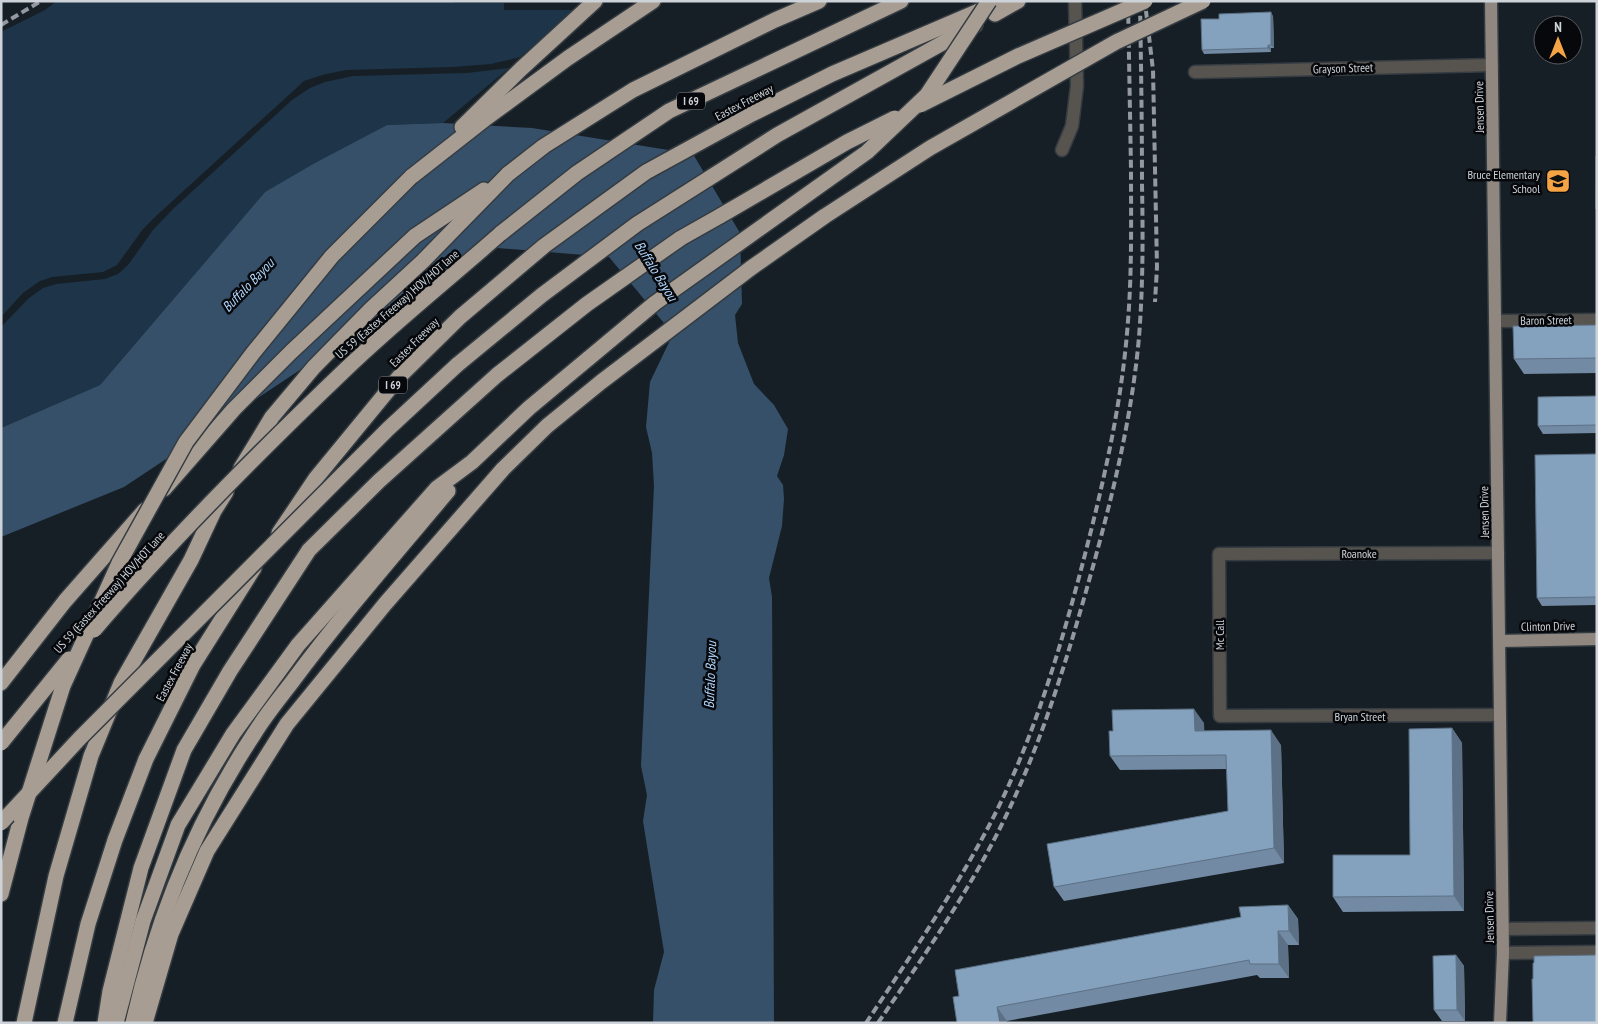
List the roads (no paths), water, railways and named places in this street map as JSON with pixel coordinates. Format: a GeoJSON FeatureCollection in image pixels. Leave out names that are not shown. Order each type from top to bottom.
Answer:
{"type":"FeatureCollection","features":[{"type":"Feature","properties":{"kind":"highway"},"geometry":{"type":"LineString","coordinates":[[1,894],[21,818],[63,686],[119,563],[186,442],[252,354],[332,256],[521,69],[595,1]]}},
{"type":"Feature","properties":{"kind":"highway"},"geometry":{"type":"LineString","coordinates":[[411,177],[485,119],[568,58],[653,1]]}},
{"type":"Feature","properties":{"kind":"highway"},"geometry":{"type":"LineString","coordinates":[[1,683],[65,601],[234,408],[415,236],[508,174],[544,146],[633,90],[819,1]]}},
{"type":"Feature","properties":{"kind":"highway","name":"US 59 (Eastex Freeway) HOV/HOT lane"},"geometry":{"type":"LineString","coordinates":[[1,743],[68,660],[140,576],[211,502],[347,368],[500,234],[577,173],[669,111],[901,1]]}},
{"type":"Feature","properties":{"kind":"highway"},"geometry":{"type":"LineString","coordinates":[[133,1023],[154,943],[186,855],[254,734],[328,634],[472,462],[529,408],[655,303],[867,152],[926,95],[989,1]]}},
{"type":"Feature","properties":{"kind":"highway","name":"Eastex Freeway"},"geometry":{"type":"LineString","coordinates":[[65,1023],[88,924],[115,840],[146,759],[193,665],[242,586],[316,478],[399,377],[460,317],[544,246],[646,172],[752,114],[832,74],[1002,1]]}},
{"type":"Feature","properties":{"kind":"highway"},"geometry":{"type":"LineString","coordinates":[[1,823],[80,738],[388,429],[457,365],[542,295],[637,224],[777,135],[1018,1]]}},
{"type":"Feature","properties":{"kind":"highway"},"geometry":{"type":"LineString","coordinates":[[105,1023],[110,991],[141,868],[184,750],[230,671],[310,550],[380,481],[497,375],[587,304],[681,238],[848,142],[1018,56],[1146,1]]}},
{"type":"Feature","properties":{"kind":"highway"},"geometry":{"type":"LineString","coordinates":[[145,1023],[171,934],[207,851],[287,724],[385,604],[503,468],[547,426],[601,382],[751,268],[825,216],[930,148],[1116,42],[1203,1]]}},
{"type":"Feature","properties":{"kind":"highway"},"geometry":{"type":"LineString","coordinates":[[24,1023],[56,876],[91,756],[121,683],[191,560],[214,511],[272,417],[314,367],[371,308],[423,261],[508,174]]}},
{"type":"Feature","properties":{"kind":"highway"},"geometry":{"type":"LineString","coordinates":[[116,1023],[143,921],[178,825],[233,734],[298,645],[437,488],[472,462]]}},
{"type":"Feature","properties":{"kind":"main road","name":"Jensen Drive"},"geometry":{"type":"LineString","coordinates":[[1491,1],[1503,929],[1500,1023]]}},
{"type":"Feature","properties":{"kind":"main road","name":"Clinton Drive"},"geometry":{"type":"LineString","coordinates":[[1500,641],[1597,639]]}},
{"type":"Feature","properties":{"kind":"street"},"geometry":{"type":"LineString","coordinates":[[1062,150],[1072,126],[1077,86],[1075,1]]}},
{"type":"Feature","properties":{"kind":"street","name":"Grayson Street"},"geometry":{"type":"LineString","coordinates":[[1195,72],[1492,65]]}},
{"type":"Feature","properties":{"kind":"street","name":"Baron Street"},"geometry":{"type":"LineString","coordinates":[[1494,321],[1597,320]]}},
{"type":"Feature","properties":{"kind":"street","name":"Roanoke"},"geometry":{"type":"LineString","coordinates":[[1219,554],[1498,553]]}},
{"type":"Feature","properties":{"kind":"street","name":"Mc Call"},"geometry":{"type":"LineString","coordinates":[[1219,554],[1220,716]]}},
{"type":"Feature","properties":{"kind":"street","name":"Bryan Street"},"geometry":{"type":"LineString","coordinates":[[1220,716],[1500,716]]}},
{"type":"Feature","properties":{"kind":"street"},"geometry":{"type":"LineString","coordinates":[[1503,929],[1597,928]]}},
{"type":"Feature","properties":{"kind":"street"},"geometry":{"type":"LineString","coordinates":[[1503,953],[1597,952]]}},
{"type":"Feature","properties":{"kind":"water","name":"Buffalo Bayou"},"geometry":{"type":"Polygon","coordinates":[[[443,123],[532,128],[693,154],[740,233],[742,304],[735,315],[738,343],[754,384],[774,405],[788,429],[784,455],[777,476],[783,485],[782,526],[769,578],[772,597],[774,1023],[653,1023],[654,990],[664,952],[643,821],[647,795],[641,766],[654,486],[652,453],[646,427],[650,382],[673,334],[609,257],[485,247],[124,487],[1,537],[1,428],[100,385],[265,192],[387,125],[443,123]]]}},
{"type":"Feature","properties":{"kind":"railway"},"geometry":{"type":"LineString","coordinates":[[1,25],[41,1]]}},
{"type":"Feature","properties":{"kind":"railway"},"geometry":{"type":"LineString","coordinates":[[866,1023],[947,898],[978,846],[1007,790],[1044,696],[1082,566],[1111,444],[1121,383],[1128,321],[1131,226],[1128,1]]}},
{"type":"Feature","properties":{"kind":"railway"},"geometry":{"type":"LineString","coordinates":[[878,1023],[961,898],[990,847],[1018,790],[1043,728],[1064,666],[1107,513],[1127,425],[1139,337],[1143,242],[1140,1]]}},
{"type":"Feature","properties":{"kind":"railway"},"geometry":{"type":"LineString","coordinates":[[1146,11],[1153,70],[1157,267],[1155,302]]}},
{"type":"Feature","properties":{"kind":"place","name":"Bruce Elementary School"},"geometry":{"type":"Point","coordinates":[1558,181]}}]}
